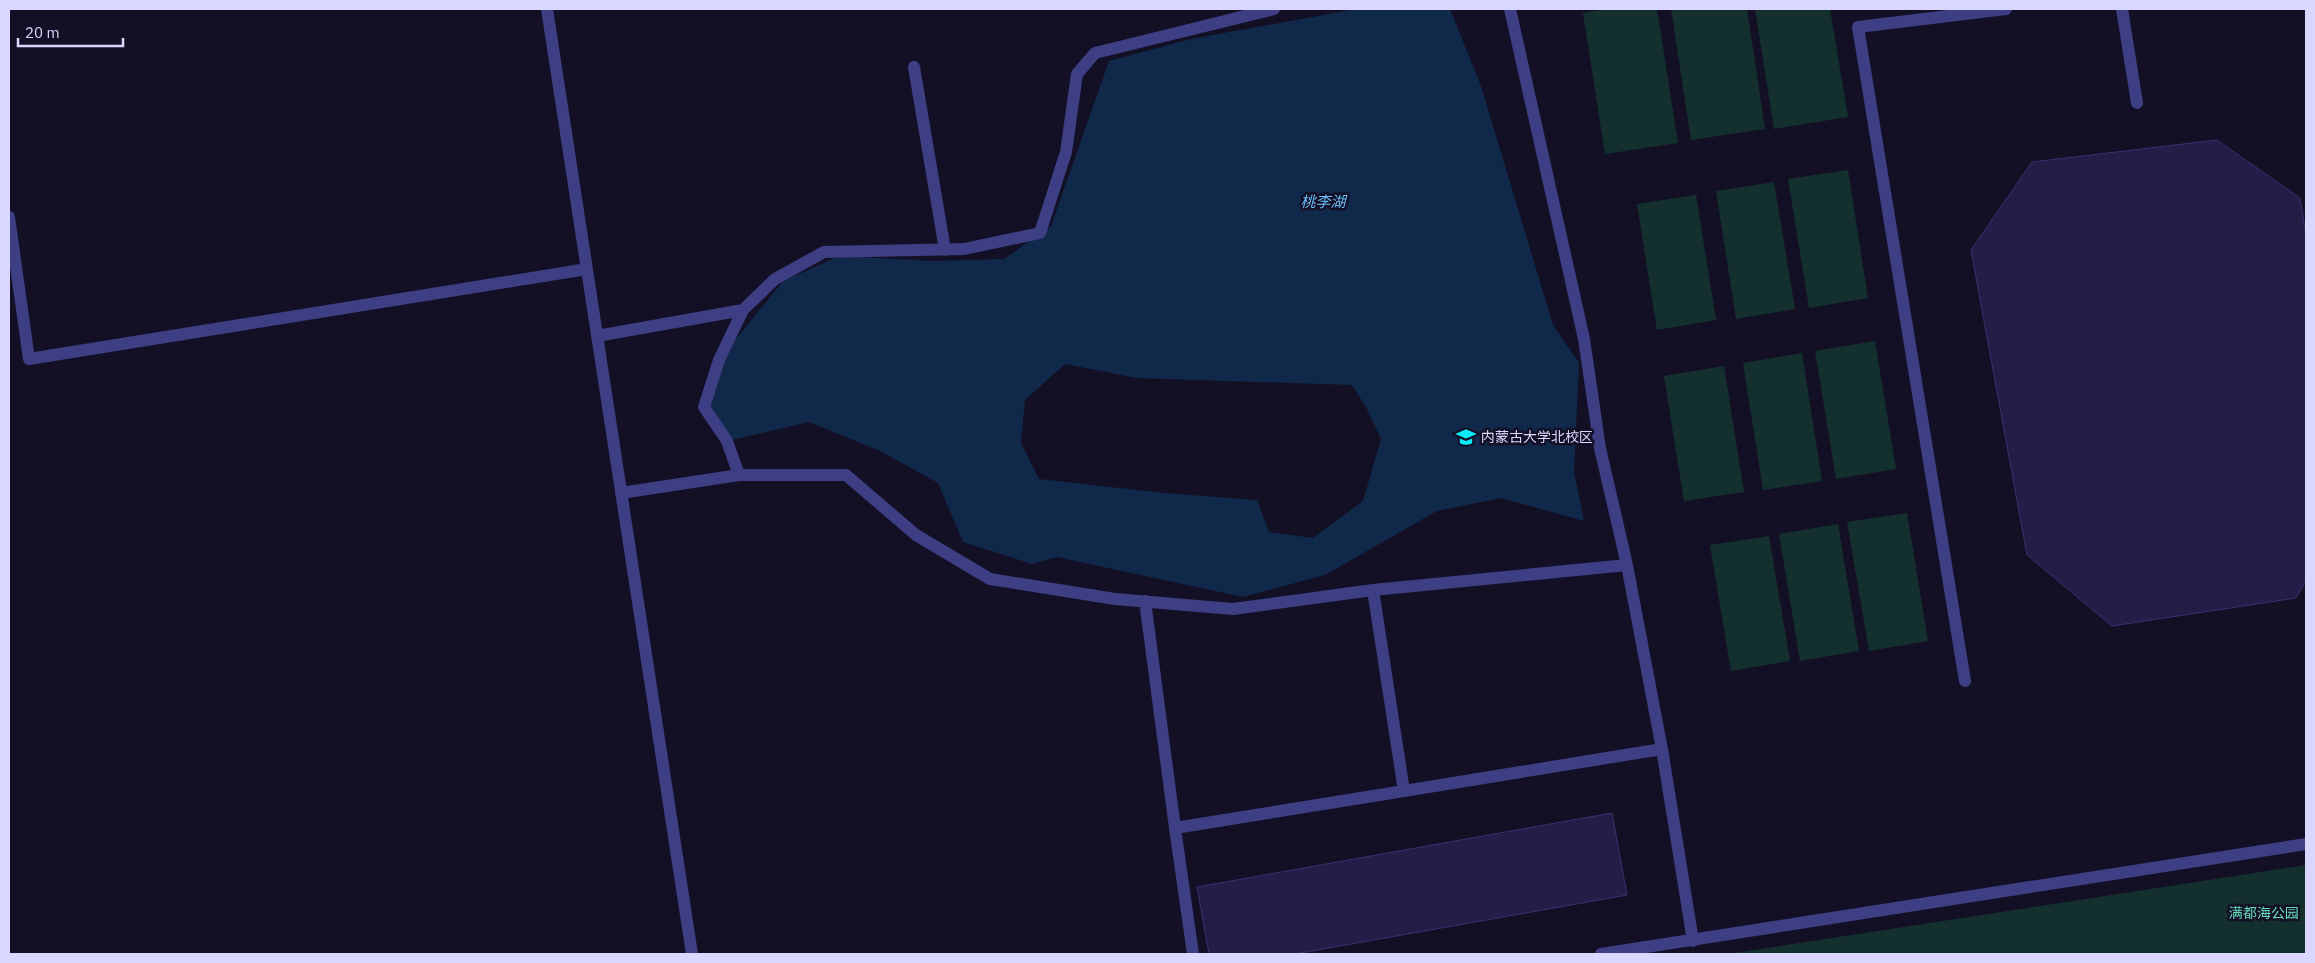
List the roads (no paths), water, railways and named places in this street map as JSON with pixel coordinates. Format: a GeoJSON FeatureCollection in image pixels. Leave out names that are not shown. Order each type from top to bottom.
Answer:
{"type":"FeatureCollection","features":[{"type":"Feature","properties":{"kind":"lane"},"geometry":{"type":"LineString","coordinates":[[547,9],[692,954]]}},
{"type":"Feature","properties":{"kind":"lane"},"geometry":{"type":"LineString","coordinates":[[739,475],[726,441],[704,407],[719,360],[743,310],[775,279],[824,252],[964,249],[1040,233],[1066,152],[1077,74],[1096,53],[1251,11],[1274,9]]}},
{"type":"Feature","properties":{"kind":"lane"},"geometry":{"type":"LineString","coordinates":[[1510,9],[1584,339],[1600,448],[1627,565],[1662,749],[1693,941]]}},
{"type":"Feature","properties":{"kind":"lane"},"geometry":{"type":"LineString","coordinates":[[1965,681],[1858,27],[1968,11],[2006,9]]}},
{"type":"Feature","properties":{"kind":"lane"},"geometry":{"type":"LineString","coordinates":[[2122,9],[2137,103]]}},
{"type":"Feature","properties":{"kind":"lane"},"geometry":{"type":"LineString","coordinates":[[914,66],[945,250]]}},
{"type":"Feature","properties":{"kind":"lane"},"geometry":{"type":"LineString","coordinates":[[9,217],[29,359],[587,269]]}},
{"type":"Feature","properties":{"kind":"lane"},"geometry":{"type":"LineString","coordinates":[[597,336],[743,310]]}},
{"type":"Feature","properties":{"kind":"lane"},"geometry":{"type":"LineString","coordinates":[[622,493],[739,475],[846,475],[916,535],[990,580],[1115,599],[1233,609],[1373,590],[1627,565]]}},
{"type":"Feature","properties":{"kind":"lane"},"geometry":{"type":"LineString","coordinates":[[1373,590],[1404,791]]}},
{"type":"Feature","properties":{"kind":"lane"},"geometry":{"type":"LineString","coordinates":[[1145,601],[1193,954]]}},
{"type":"Feature","properties":{"kind":"lane"},"geometry":{"type":"LineString","coordinates":[[1175,828],[1662,749]]}},
{"type":"Feature","properties":{"kind":"lane"},"geometry":{"type":"LineString","coordinates":[[1601,954],[2306,844]]}},
{"type":"Feature","properties":{"kind":"water","name":"桃李湖"},"geometry":{"type":"Polygon","coordinates":[[[1356,9],[1450,9],[1481,86],[1553,325],[1579,363],[1574,472],[1584,521],[1501,498],[1437,511],[1325,575],[1243,597],[1057,557],[1032,564],[963,542],[938,483],[880,451],[809,422],[727,441],[704,407],[719,360],[783,281],[839,256],[932,261],[1004,259],[1051,226],[1109,61],[1191,39],[1356,9]],[[1065,364],[1025,400],[1021,443],[1039,479],[1164,493],[1257,500],[1269,532],[1313,538],[1363,501],[1381,439],[1366,407],[1352,385],[1137,378],[1065,364]]]}},
{"type":"Feature","properties":{"kind":"place","name":"内蒙古大学北校区"},"geometry":{"type":"Point","coordinates":[1466,437]}},
{"type":"Feature","properties":{"kind":"park label","name":"满都海公园"},"geometry":{"type":"Point","coordinates":[2264,913]}}]}
